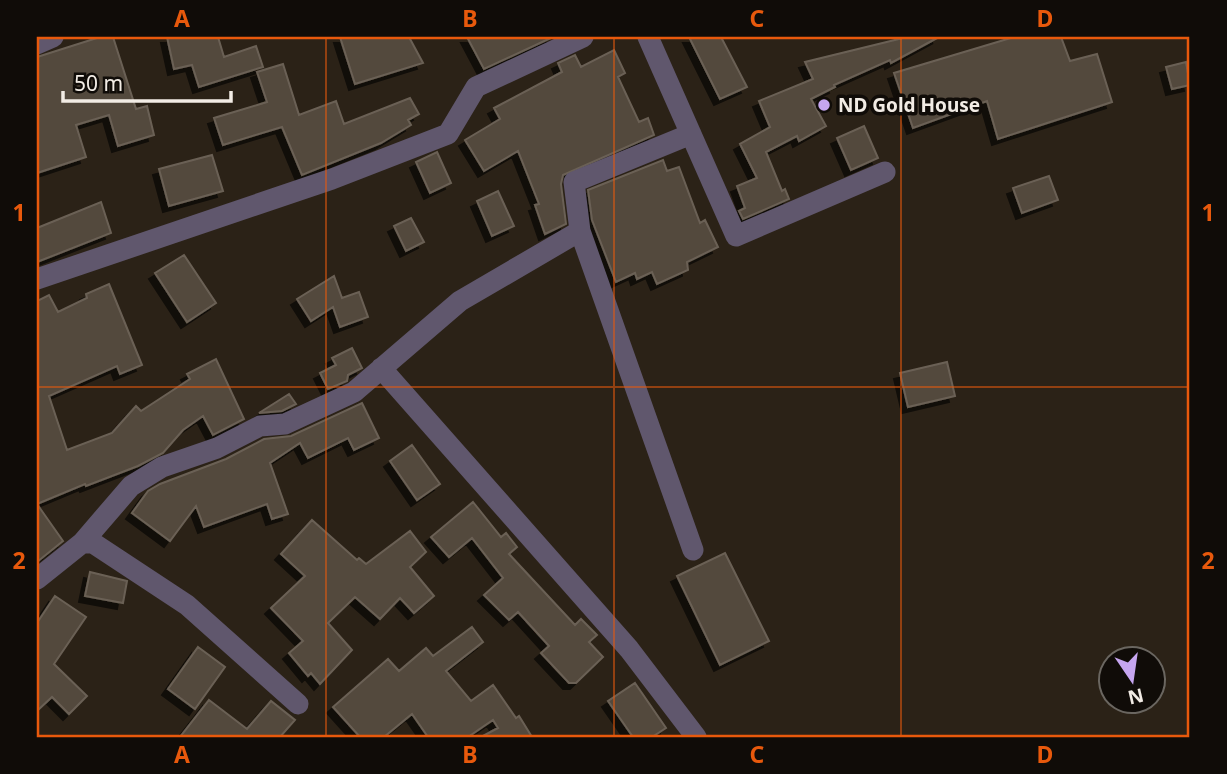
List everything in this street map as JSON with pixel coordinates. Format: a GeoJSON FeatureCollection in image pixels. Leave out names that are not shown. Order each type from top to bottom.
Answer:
{"type":"FeatureCollection","features":[{"type":"Feature","properties":{"kind":"street"},"geometry":{"type":"LineString","coordinates":[[37,44],[53,37]]}},
{"type":"Feature","properties":{"kind":"street"},"geometry":{"type":"LineString","coordinates":[[37,279],[332,179],[448,134],[476,87],[583,37]]}},
{"type":"Feature","properties":{"kind":"street"},"geometry":{"type":"LineString","coordinates":[[648,37],[736,236],[885,172]]}},
{"type":"Feature","properties":{"kind":"street"},"geometry":{"type":"LineString","coordinates":[[691,134],[574,182],[580,231],[693,550]]}},
{"type":"Feature","properties":{"kind":"street"},"geometry":{"type":"LineString","coordinates":[[37,579],[82,543],[131,486],[162,467],[217,448],[260,426],[285,424],[354,392],[460,301],[580,231]]}},
{"type":"Feature","properties":{"kind":"street"},"geometry":{"type":"LineString","coordinates":[[381,368],[629,649],[696,737]]}},
{"type":"Feature","properties":{"kind":"street"},"geometry":{"type":"LineString","coordinates":[[82,543],[93,544],[187,605],[298,704]]}},
{"type":"Feature","properties":{"kind":"building"},"geometry":{"type":"Polygon","coordinates":[[[100,37],[113,37],[136,109],[147,106],[154,135],[118,146],[109,115],[76,125],[86,157],[37,173],[37,57],[100,37]]]}},
{"type":"Feature","properties":{"kind":"building"},"geometry":{"type":"Polygon","coordinates":[[[167,37],[218,37],[224,57],[256,46],[263,67],[199,87],[192,65],[174,69],[167,37]]]}},
{"type":"Feature","properties":{"kind":"building"},"geometry":{"type":"Polygon","coordinates":[[[340,37],[409,37],[423,63],[355,84],[340,37]]]}},
{"type":"Feature","properties":{"kind":"building"},"geometry":{"type":"Polygon","coordinates":[[[467,37],[553,37],[484,69],[467,37]]]}},
{"type":"Feature","properties":{"kind":"building"},"geometry":{"type":"Polygon","coordinates":[[[689,37],[721,37],[747,87],[720,99],[689,37]]]}},
{"type":"Feature","properties":{"kind":"building"},"geometry":{"type":"Polygon","coordinates":[[[907,37],[939,37],[891,63],[890,60],[834,85],[835,87],[811,99],[826,126],[799,141],[797,136],[766,152],[782,191],[785,189],[789,199],[743,219],[739,211],[745,208],[737,186],[757,178],[740,144],[770,127],[759,101],[813,79],[805,62],[907,37]]]}},
{"type":"Feature","properties":{"kind":"building"},"geometry":{"type":"Polygon","coordinates":[[[1014,37],[1061,37],[1070,61],[1097,54],[1112,102],[998,139],[987,101],[913,128],[894,73],[1014,37]]]}},
{"type":"Feature","properties":{"kind":"building"},"geometry":{"type":"Polygon","coordinates":[[[614,50],[625,73],[618,77],[639,122],[648,118],[654,135],[563,175],[561,184],[566,224],[545,234],[535,205],[539,204],[518,151],[484,171],[465,140],[500,119],[494,108],[562,72],[558,63],[575,55],[581,67],[614,50]]]}},
{"type":"Feature","properties":{"kind":"building"},"geometry":{"type":"Polygon","coordinates":[[[1186,62],[1190,85],[1172,89],[1166,67],[1186,62]]]}},
{"type":"Feature","properties":{"kind":"building"},"geometry":{"type":"Polygon","coordinates":[[[283,64],[299,115],[336,101],[344,124],[410,98],[419,114],[408,120],[411,125],[381,143],[302,175],[282,127],[223,145],[214,118],[267,102],[257,72],[283,64]]]}},
{"type":"Feature","properties":{"kind":"building"},"geometry":{"type":"Polygon","coordinates":[[[864,126],[878,158],[851,170],[837,138],[864,126]]]}},
{"type":"Feature","properties":{"kind":"building"},"geometry":{"type":"Polygon","coordinates":[[[437,152],[451,183],[430,193],[416,162],[437,152]]]}},
{"type":"Feature","properties":{"kind":"building"},"geometry":{"type":"Polygon","coordinates":[[[212,155],[223,191],[169,206],[159,169],[212,155]]]}},
{"type":"Feature","properties":{"kind":"building"},"geometry":{"type":"Polygon","coordinates":[[[663,160],[667,171],[679,167],[700,223],[705,220],[718,247],[687,262],[688,270],[657,284],[652,272],[637,279],[635,273],[616,282],[592,220],[588,190],[663,160]]]}},
{"type":"Feature","properties":{"kind":"building"},"geometry":{"type":"Polygon","coordinates":[[[1049,176],[1058,200],[1022,213],[1013,188],[1049,176]]]}},
{"type":"Feature","properties":{"kind":"building"},"geometry":{"type":"Polygon","coordinates":[[[498,191],[514,226],[492,236],[477,201],[498,191]]]}},
{"type":"Feature","properties":{"kind":"building"},"geometry":{"type":"Polygon","coordinates":[[[101,202],[111,233],[37,262],[37,228],[101,202]]]}},
{"type":"Feature","properties":{"kind":"building"},"geometry":{"type":"Polygon","coordinates":[[[411,218],[424,242],[406,251],[394,226],[411,218]]]}},
{"type":"Feature","properties":{"kind":"building"},"geometry":{"type":"Polygon","coordinates":[[[184,255],[216,303],[187,322],[155,273],[184,255]]]}},
{"type":"Feature","properties":{"kind":"building"},"geometry":{"type":"Polygon","coordinates":[[[334,276],[342,298],[359,292],[368,317],[340,327],[333,307],[311,321],[297,299],[334,276]]]}},
{"type":"Feature","properties":{"kind":"building"},"geometry":{"type":"Polygon","coordinates":[[[109,284],[142,365],[120,374],[117,366],[49,396],[67,450],[112,433],[136,406],[141,411],[190,379],[187,374],[216,359],[244,419],[213,435],[203,416],[183,430],[163,453],[138,466],[37,504],[37,301],[49,295],[58,312],[87,298],[86,294],[109,284]]]}},
{"type":"Feature","properties":{"kind":"building"},"geometry":{"type":"Polygon","coordinates":[[[352,348],[362,368],[348,375],[347,381],[328,389],[320,373],[336,365],[332,358],[352,348]]]}},
{"type":"Feature","properties":{"kind":"building"},"geometry":{"type":"Polygon","coordinates":[[[947,362],[955,396],[908,407],[900,373],[947,362]]]}},
{"type":"Feature","properties":{"kind":"building"},"geometry":{"type":"Polygon","coordinates":[[[289,394],[296,404],[282,411],[259,413],[289,394]]]}},
{"type":"Feature","properties":{"kind":"building"},"geometry":{"type":"Polygon","coordinates":[[[362,403],[379,438],[354,450],[348,438],[308,458],[300,443],[270,463],[288,514],[272,519],[267,504],[204,527],[196,506],[170,541],[132,513],[148,491],[160,484],[226,459],[264,439],[291,436],[362,403]]]}},
{"type":"Feature","properties":{"kind":"building"},"geometry":{"type":"Polygon","coordinates":[[[412,445],[440,484],[417,500],[390,461],[412,445]]]}},
{"type":"Feature","properties":{"kind":"building"},"geometry":{"type":"Polygon","coordinates":[[[473,502],[501,537],[506,533],[517,547],[509,554],[575,625],[581,619],[597,635],[589,642],[603,657],[576,683],[569,683],[541,653],[549,646],[518,612],[509,620],[484,595],[503,578],[472,538],[449,557],[431,537],[473,502]]]}},
{"type":"Feature","properties":{"kind":"building"},"geometry":{"type":"Polygon","coordinates":[[[37,504],[63,541],[37,562],[37,504]]]}},
{"type":"Feature","properties":{"kind":"building"},"geometry":{"type":"Polygon","coordinates":[[[312,520],[357,560],[359,558],[366,564],[410,531],[426,552],[410,567],[434,596],[414,613],[400,598],[380,619],[355,597],[328,623],[352,650],[320,684],[311,673],[308,676],[289,653],[303,641],[271,608],[305,576],[281,554],[312,520]]]}},
{"type":"Feature","properties":{"kind":"building"},"geometry":{"type":"Polygon","coordinates":[[[725,553],[769,641],[720,665],[677,576],[725,553]]]}},
{"type":"Feature","properties":{"kind":"building"},"geometry":{"type":"Polygon","coordinates":[[[90,572],[127,581],[123,603],[85,596],[90,572]]]}},
{"type":"Feature","properties":{"kind":"building"},"geometry":{"type":"Polygon","coordinates":[[[55,596],[86,617],[54,664],[87,696],[69,714],[52,697],[37,711],[37,623],[55,596]]]}},
{"type":"Feature","properties":{"kind":"building"},"geometry":{"type":"Polygon","coordinates":[[[472,627],[483,642],[446,671],[471,701],[493,685],[516,718],[519,716],[532,737],[481,737],[498,728],[493,720],[468,737],[428,737],[412,714],[384,737],[360,737],[333,707],[388,659],[399,671],[426,648],[433,656],[472,627]]]}},
{"type":"Feature","properties":{"kind":"building"},"geometry":{"type":"Polygon","coordinates":[[[198,647],[225,667],[195,709],[168,689],[198,647]]]}},
{"type":"Feature","properties":{"kind":"building"},"geometry":{"type":"Polygon","coordinates":[[[635,683],[666,728],[652,737],[633,737],[608,701],[635,683]]]}},
{"type":"Feature","properties":{"kind":"building"},"geometry":{"type":"Polygon","coordinates":[[[209,700],[247,729],[271,701],[295,720],[280,737],[180,737],[209,700]]]}},
{"type":"Feature","properties":{"kind":"place","name":"ND Gold House"},"geometry":{"type":"Point","coordinates":[824,105]}}]}
